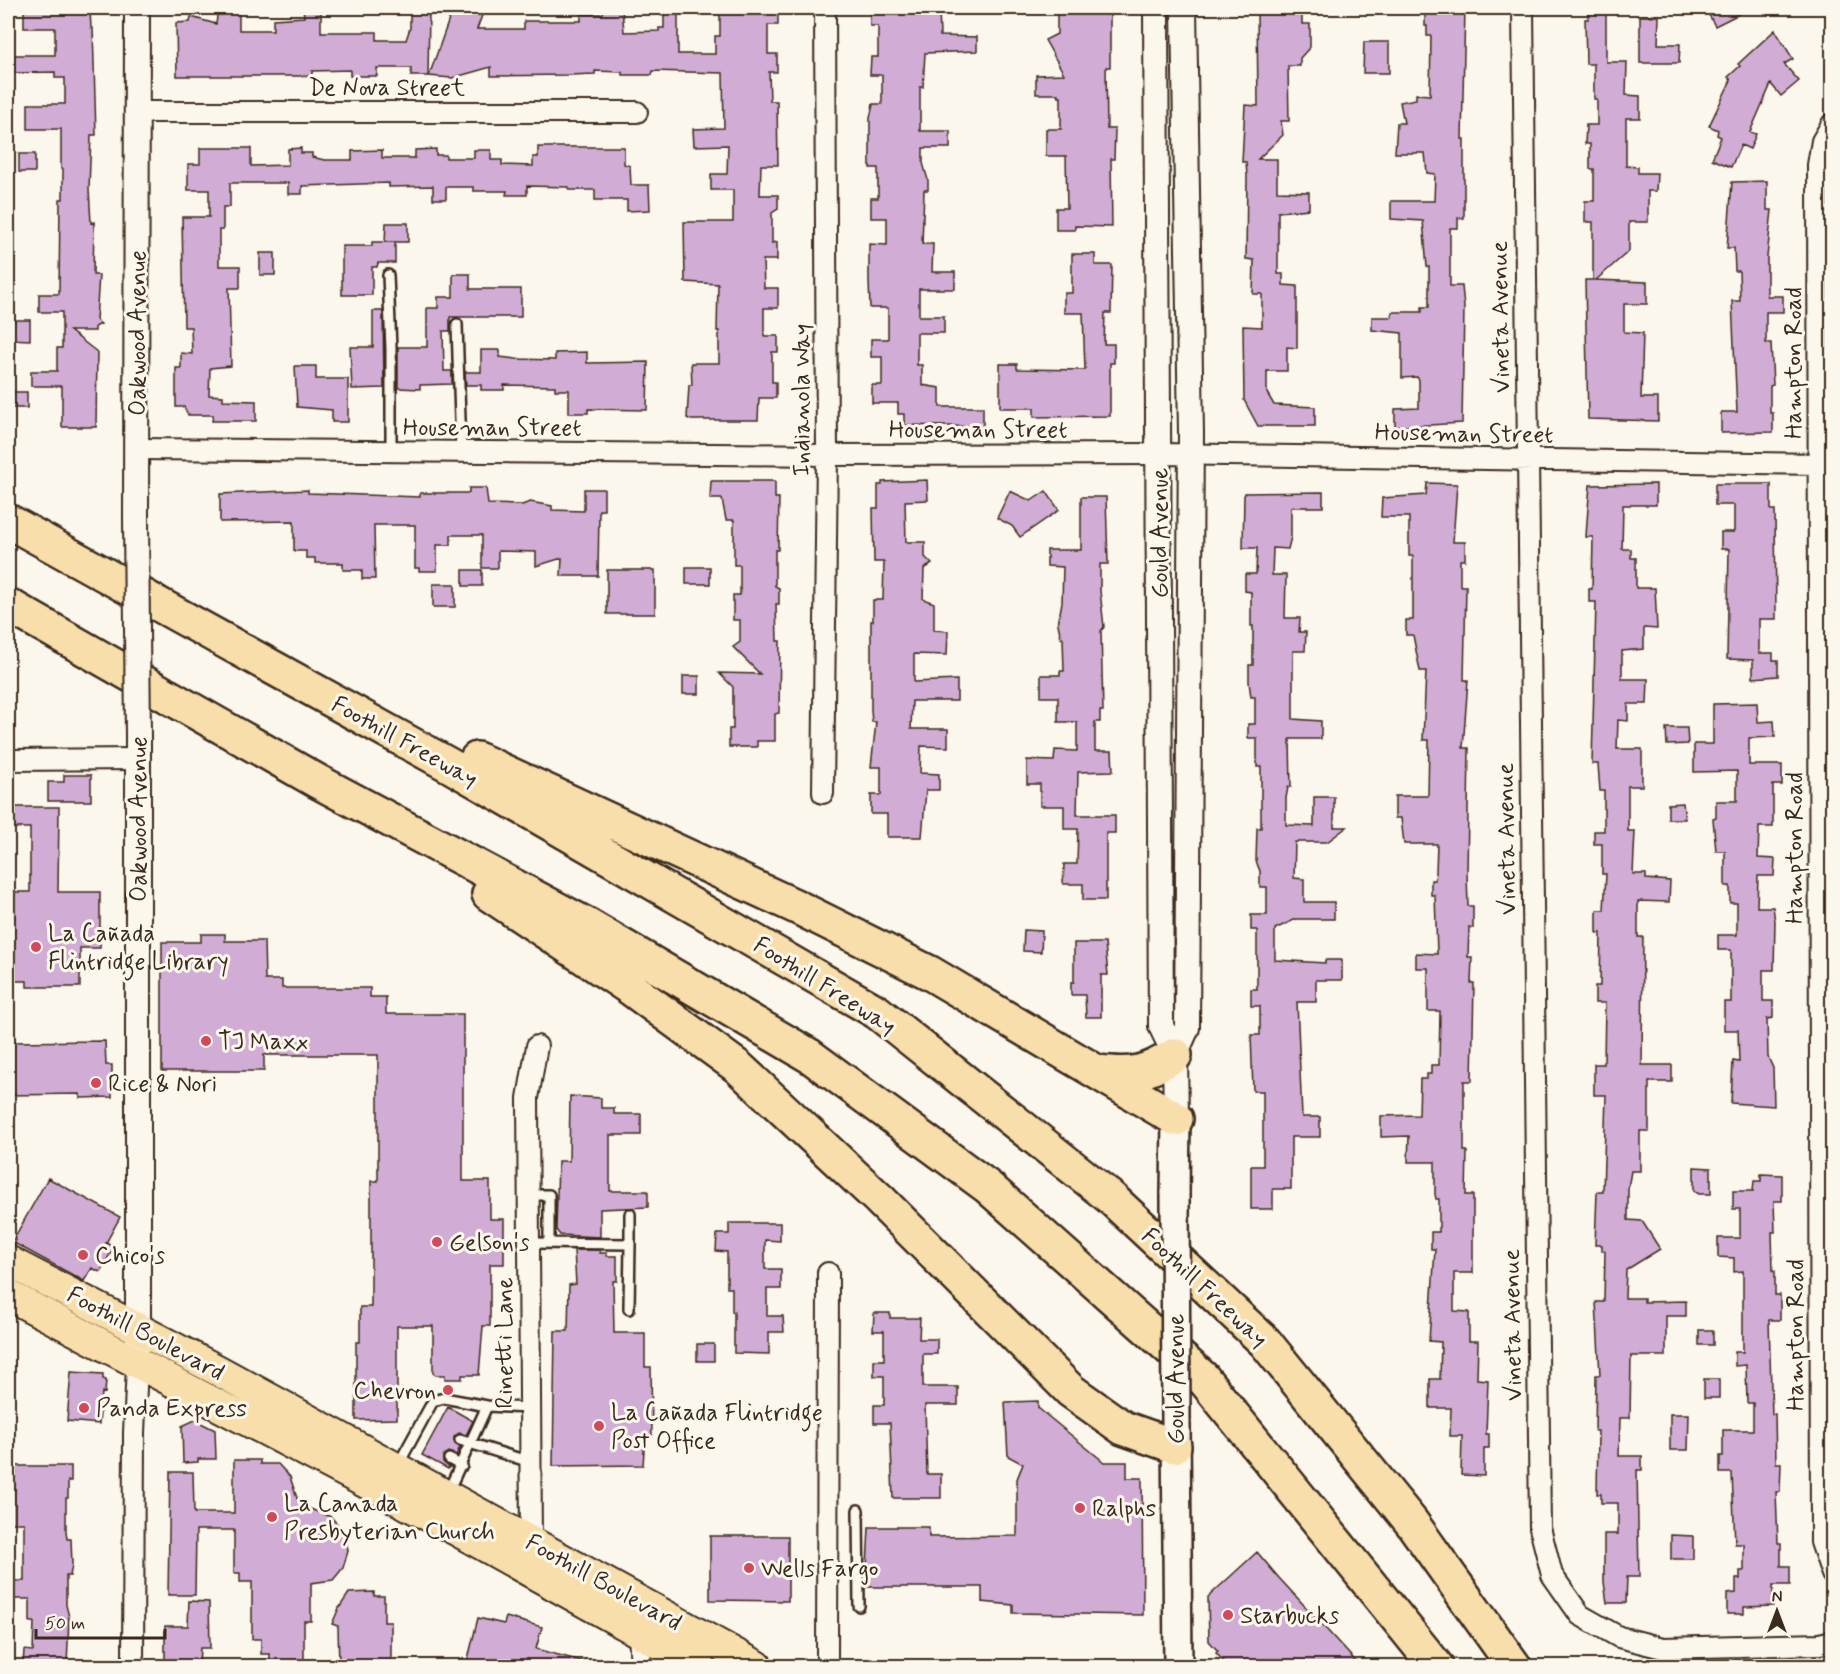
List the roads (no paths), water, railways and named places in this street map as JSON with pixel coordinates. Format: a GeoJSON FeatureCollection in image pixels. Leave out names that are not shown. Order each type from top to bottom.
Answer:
{"type":"FeatureCollection","features":[{"type":"Feature","properties":{"kind":"highway","name":"Foothill Freeway"},"geometry":{"type":"LineString","coordinates":[[8,520],[449,765],[877,1012],[1111,1198],[1266,1342],[1412,1522],[1514,1666]]}},
{"type":"Feature","properties":{"kind":"highway"},"geometry":{"type":"LineString","coordinates":[[8,605],[317,781],[585,924],[810,1056],[988,1187],[1202,1377],[1436,1666]]}},
{"type":"Feature","properties":{"kind":"highway"},"geometry":{"type":"LineString","coordinates":[[209,633],[797,908],[930,973],[1176,1119]]}},
{"type":"Feature","properties":{"kind":"highway"},"geometry":{"type":"LineString","coordinates":[[317,781],[630,988],[738,1067],[879,1199],[1071,1391],[1123,1428],[1175,1433]]}},
{"type":"Feature","properties":{"kind":"highway"},"geometry":{"type":"LineString","coordinates":[[1093,1071],[1129,1075],[1150,1070],[1175,1055]]}},
{"type":"Feature","properties":{"kind":"main road","name":"Gould Avenue"},"geometry":{"type":"LineString","coordinates":[[1176,1119],[1175,1433],[1178,1666]]}},
{"type":"Feature","properties":{"kind":"main road","name":"Foothill Boulevard"},"geometry":{"type":"LineString","coordinates":[[8,1261],[447,1495],[639,1634],[699,1666]]}},
{"type":"Feature","properties":{"kind":"main road","name":"Foothill Boulevard"},"geometry":{"type":"LineString","coordinates":[[8,1295],[456,1530],[527,1555],[646,1605],[757,1666]]}},
{"type":"Feature","properties":{"kind":"street","name":"Oakwood Avenue"},"geometry":{"type":"LineString","coordinates":[[133,1666],[134,1433],[138,1330],[137,8]]}},
{"type":"Feature","properties":{"kind":"street","name":"Indianola Way"},"geometry":{"type":"LineString","coordinates":[[824,793],[827,455],[825,8]]}},
{"type":"Feature","properties":{"kind":"street","name":"Gould Avenue"},"geometry":{"type":"LineString","coordinates":[[1156,8],[1161,1026],[1175,1055]]}},
{"type":"Feature","properties":{"kind":"street","name":"Gould Avenue"},"geometry":{"type":"LineString","coordinates":[[1176,1119],[1175,1055],[1187,1028],[1191,455],[1184,8]]}},
{"type":"Feature","properties":{"kind":"street","name":"Vineta Avenue"},"geometry":{"type":"LineString","coordinates":[[1522,8],[1540,1528],[1552,1575],[1580,1615],[1619,1637],[1663,1648],[1820,1644],[1833,1641]]}},
{"type":"Feature","properties":{"kind":"street","name":"De Nova Street"},"geometry":{"type":"LineString","coordinates":[[137,112],[637,112]]}},
{"type":"Feature","properties":{"kind":"street","name":"Hampton Road"},"geometry":{"type":"LineString","coordinates":[[1833,124],[1822,141],[1818,165],[1826,1363],[1821,1542],[1833,1574]]}},
{"type":"Feature","properties":{"kind":"street","name":"Houseman Street"},"geometry":{"type":"LineString","coordinates":[[137,449],[827,455],[1159,454],[1819,464]]}},
{"type":"Feature","properties":{"kind":"street"},"geometry":{"type":"LineString","coordinates":[[8,760],[138,748]]}},
{"type":"Feature","properties":{"kind":"street","name":"Rinetti Lane"},"geometry":{"type":"LineString","coordinates":[[527,1555],[530,1462],[528,1098],[537,1046]]}},
{"type":"Feature","properties":{"kind":"street"},"geometry":{"type":"LineString","coordinates":[[827,1666],[828,1273]]}},
{"type":"Feature","properties":{"kind":"street"},"geometry":{"type":"LineString","coordinates":[[641,1666],[639,1634],[646,1605]]}},
{"type":"Feature","properties":{"kind":"lane"},"geometry":{"type":"LineString","coordinates":[[388,275],[391,451]]}},
{"type":"Feature","properties":{"kind":"lane"},"geometry":{"type":"LineString","coordinates":[[457,324],[461,452]]}},
{"type":"Feature","properties":{"kind":"lane"},"geometry":{"type":"LineString","coordinates":[[528,1195],[549,1195],[549,1243]]}},
{"type":"Feature","properties":{"kind":"lane"},"geometry":{"type":"LineString","coordinates":[[630,1214],[630,1309]]}},
{"type":"Feature","properties":{"kind":"lane"},"geometry":{"type":"LineString","coordinates":[[529,1243],[630,1244]]}},
{"type":"Feature","properties":{"kind":"lane"},"geometry":{"type":"LineString","coordinates":[[396,1467],[433,1401],[444,1398],[487,1406],[530,1408]]}},
{"type":"Feature","properties":{"kind":"lane"},"geometry":{"type":"LineString","coordinates":[[447,1495],[487,1406]]}},
{"type":"Feature","properties":{"kind":"lane"},"geometry":{"type":"LineString","coordinates":[[423,1419],[433,1425]]}},
{"type":"Feature","properties":{"kind":"lane"},"geometry":{"type":"LineString","coordinates":[[412,1438],[422,1444]]}},
{"type":"Feature","properties":{"kind":"lane"},"geometry":{"type":"LineString","coordinates":[[460,1440],[530,1462]]}},
{"type":"Feature","properties":{"kind":"lane"},"geometry":{"type":"LineString","coordinates":[[449,1459],[462,1466]]}},
{"type":"Feature","properties":{"kind":"lane"},"geometry":{"type":"LineString","coordinates":[[858,1510],[859,1606]]}},
{"type":"Feature","properties":{"kind":"place","name":"La Cañada Flintridge Library"},"geometry":{"type":"Point","coordinates":[36,947]}},
{"type":"Feature","properties":{"kind":"place","name":"TJ Maxx"},"geometry":{"type":"Point","coordinates":[206,1041]}},
{"type":"Feature","properties":{"kind":"place","name":"Rice & Nori"},"geometry":{"type":"Point","coordinates":[96,1083]}},
{"type":"Feature","properties":{"kind":"place","name":"Gelson's"},"geometry":{"type":"Point","coordinates":[437,1242]}},
{"type":"Feature","properties":{"kind":"place","name":"Chico's"},"geometry":{"type":"Point","coordinates":[83,1255]}},
{"type":"Feature","properties":{"kind":"place","name":"Chevron"},"geometry":{"type":"Point","coordinates":[448,1390]}},
{"type":"Feature","properties":{"kind":"place","name":"Panda Express"},"geometry":{"type":"Point","coordinates":[84,1408]}},
{"type":"Feature","properties":{"kind":"place","name":"La Cañada Flintridge Post Office"},"geometry":{"type":"Point","coordinates":[599,1426]}},
{"type":"Feature","properties":{"kind":"place","name":"Ralphs"},"geometry":{"type":"Point","coordinates":[1080,1508]}},
{"type":"Feature","properties":{"kind":"place","name":"La Canada Presbyterian Church"},"geometry":{"type":"Point","coordinates":[272,1517]}},
{"type":"Feature","properties":{"kind":"place","name":"Wells Fargo"},"geometry":{"type":"Point","coordinates":[749,1568]}},
{"type":"Feature","properties":{"kind":"place","name":"Starbucks"},"geometry":{"type":"Point","coordinates":[1228,1615]}}]}
